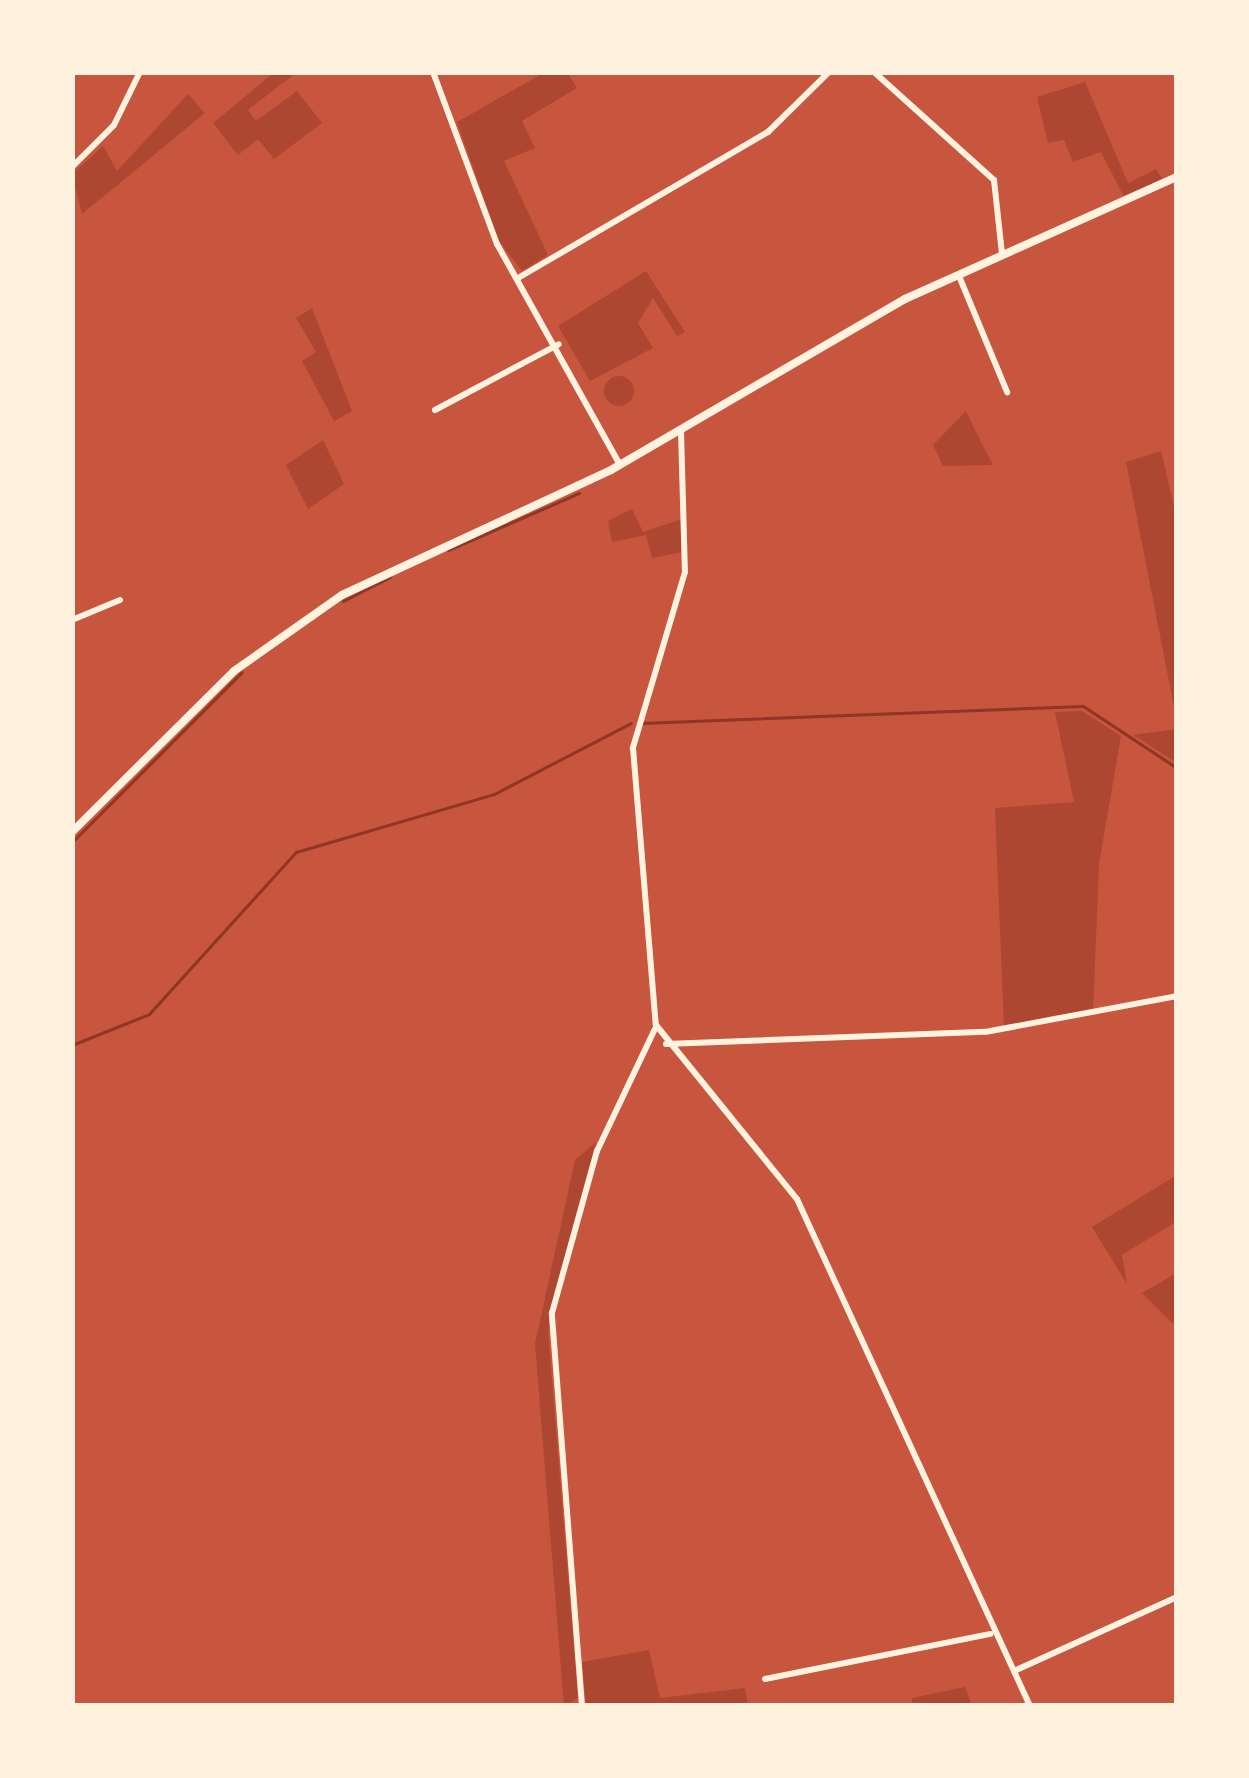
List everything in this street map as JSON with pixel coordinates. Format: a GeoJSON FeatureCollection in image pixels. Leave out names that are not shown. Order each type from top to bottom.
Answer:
{"type":"FeatureCollection","features":[{"type":"Feature","properties":{"kind":"main road"},"geometry":{"type":"LineString","coordinates":[[72,832],[288,627],[620,465],[959,276],[1177,177]]}},
{"type":"Feature","properties":{"kind":"street"},"geometry":{"type":"LineString","coordinates":[[72,166],[114,124],[140,72]]}},
{"type":"Feature","properties":{"kind":"street"},"geometry":{"type":"LineString","coordinates":[[433,72],[518,278],[560,344],[620,465]]}},
{"type":"Feature","properties":{"kind":"street"},"geometry":{"type":"LineString","coordinates":[[518,278],[768,132],[830,72]]}},
{"type":"Feature","properties":{"kind":"street"},"geometry":{"type":"LineString","coordinates":[[874,72],[994,180],[1003,258]]}},
{"type":"Feature","properties":{"kind":"street"},"geometry":{"type":"LineString","coordinates":[[959,276],[1007,392]]}},
{"type":"Feature","properties":{"kind":"street"},"geometry":{"type":"LineString","coordinates":[[435,410],[560,344]]}},
{"type":"Feature","properties":{"kind":"street"},"geometry":{"type":"LineString","coordinates":[[680,431],[685,572],[633,748],[656,1025],[797,1198],[991,1634],[1030,1706]]}},
{"type":"Feature","properties":{"kind":"street"},"geometry":{"type":"LineString","coordinates":[[72,620],[120,600]]}},
{"type":"Feature","properties":{"kind":"street"},"geometry":{"type":"LineString","coordinates":[[667,1044],[985,1032],[1177,996]]}},
{"type":"Feature","properties":{"kind":"street"},"geometry":{"type":"LineString","coordinates":[[582,1706],[552,1313],[597,1151],[656,1025]]}},
{"type":"Feature","properties":{"kind":"street"},"geometry":{"type":"LineString","coordinates":[[1014,1671],[1177,1597]]}},
{"type":"Feature","properties":{"kind":"street"},"geometry":{"type":"LineString","coordinates":[[765,1679],[991,1634]]}},
{"type":"Feature","properties":{"kind":"shaded area"},"geometry":{"type":"Polygon","coordinates":[[[275,72],[297,72],[248,110],[256,121],[297,91],[322,123],[274,159],[258,139],[238,155],[213,123],[275,72]]]}},
{"type":"Feature","properties":{"kind":"shaded area"},"geometry":{"type":"Polygon","coordinates":[[[545,72],[567,72],[577,88],[522,121],[535,148],[504,161],[548,255],[522,271],[499,241],[457,122],[545,72]]]}},
{"type":"Feature","properties":{"kind":"shaded area"},"geometry":{"type":"Polygon","coordinates":[[[1085,82],[1128,183],[1156,169],[1163,180],[1125,199],[1101,152],[1073,162],[1064,140],[1048,143],[1037,97],[1085,82]]]}},
{"type":"Feature","properties":{"kind":"shaded area"},"geometry":{"type":"Polygon","coordinates":[[[188,94],[205,113],[82,214],[72,174],[103,146],[117,171],[188,94]]]}},
{"type":"Feature","properties":{"kind":"shaded area"},"geometry":{"type":"Polygon","coordinates":[[[646,271],[685,332],[677,336],[653,298],[638,323],[653,348],[590,381],[558,326],[646,271]]]}},
{"type":"Feature","properties":{"kind":"shaded area"},"geometry":{"type":"Polygon","coordinates":[[[312,308],[352,411],[334,421],[302,361],[316,352],[296,318],[312,308]]]}},
{"type":"Feature","properties":{"kind":"shaded area"},"geometry":{"type":"Polygon","coordinates":[[[619,376],[630,380],[634,391],[630,402],[619,406],[608,402],[604,391],[608,380],[619,376]]]}},
{"type":"Feature","properties":{"kind":"shaded area"},"geometry":{"type":"Polygon","coordinates":[[[966,411],[993,465],[943,466],[933,445],[966,411]]]}},
{"type":"Feature","properties":{"kind":"shaded area"},"geometry":{"type":"Polygon","coordinates":[[[323,440],[344,484],[308,509],[286,465],[323,440]]]}},
{"type":"Feature","properties":{"kind":"shaded area"},"geometry":{"type":"Polygon","coordinates":[[[1161,451],[1177,519],[1177,722],[1126,462],[1161,451]]]}},
{"type":"Feature","properties":{"kind":"shaded area"},"geometry":{"type":"Polygon","coordinates":[[[632,509],[643,532],[682,519],[683,552],[652,558],[646,535],[612,542],[608,521],[632,509]]]}},
{"type":"Feature","properties":{"kind":"shaded area"},"geometry":{"type":"Polygon","coordinates":[[[1082,711],[1121,736],[1099,864],[1093,1012],[1004,1027],[995,808],[1074,802],[1055,712],[1082,711]]]}},
{"type":"Feature","properties":{"kind":"shaded area"},"geometry":{"type":"Polygon","coordinates":[[[1177,729],[1177,763],[1133,735],[1177,729]]]}},
{"type":"Feature","properties":{"kind":"shaded area"},"geometry":{"type":"Polygon","coordinates":[[[596,1142],[548,1332],[578,1698],[564,1706],[535,1344],[575,1160],[596,1142]]]}},
{"type":"Feature","properties":{"kind":"shaded area"},"geometry":{"type":"Polygon","coordinates":[[[1177,1175],[1177,1221],[1122,1255],[1127,1284],[1092,1227],[1177,1175]]]}},
{"type":"Feature","properties":{"kind":"shaded area"},"geometry":{"type":"Polygon","coordinates":[[[1177,1273],[1177,1323],[1174,1325],[1142,1293],[1177,1273]]]}},
{"type":"Feature","properties":{"kind":"shaded area"},"geometry":{"type":"Polygon","coordinates":[[[649,1650],[660,1698],[745,1688],[748,1706],[586,1706],[582,1662],[649,1650]]]}},
{"type":"Feature","properties":{"kind":"shaded area"},"geometry":{"type":"Polygon","coordinates":[[[965,1687],[972,1706],[912,1706],[912,1698],[965,1687]]]}},
{"type":"Feature","properties":{"kind":"waterway"},"geometry":{"type":"LineString","coordinates":[[448,550],[579,493]]}},
{"type":"Feature","properties":{"kind":"waterway"},"geometry":{"type":"LineString","coordinates":[[343,601],[390,577]]}},
{"type":"Feature","properties":{"kind":"waterway"},"geometry":{"type":"LineString","coordinates":[[72,842],[242,672]]}},
{"type":"Feature","properties":{"kind":"waterway"},"geometry":{"type":"LineString","coordinates":[[641,723],[1083,706],[1177,768]]}},
{"type":"Feature","properties":{"kind":"waterway"},"geometry":{"type":"LineString","coordinates":[[72,1045],[149,1014],[296,852],[494,794],[631,723]]}}]}
